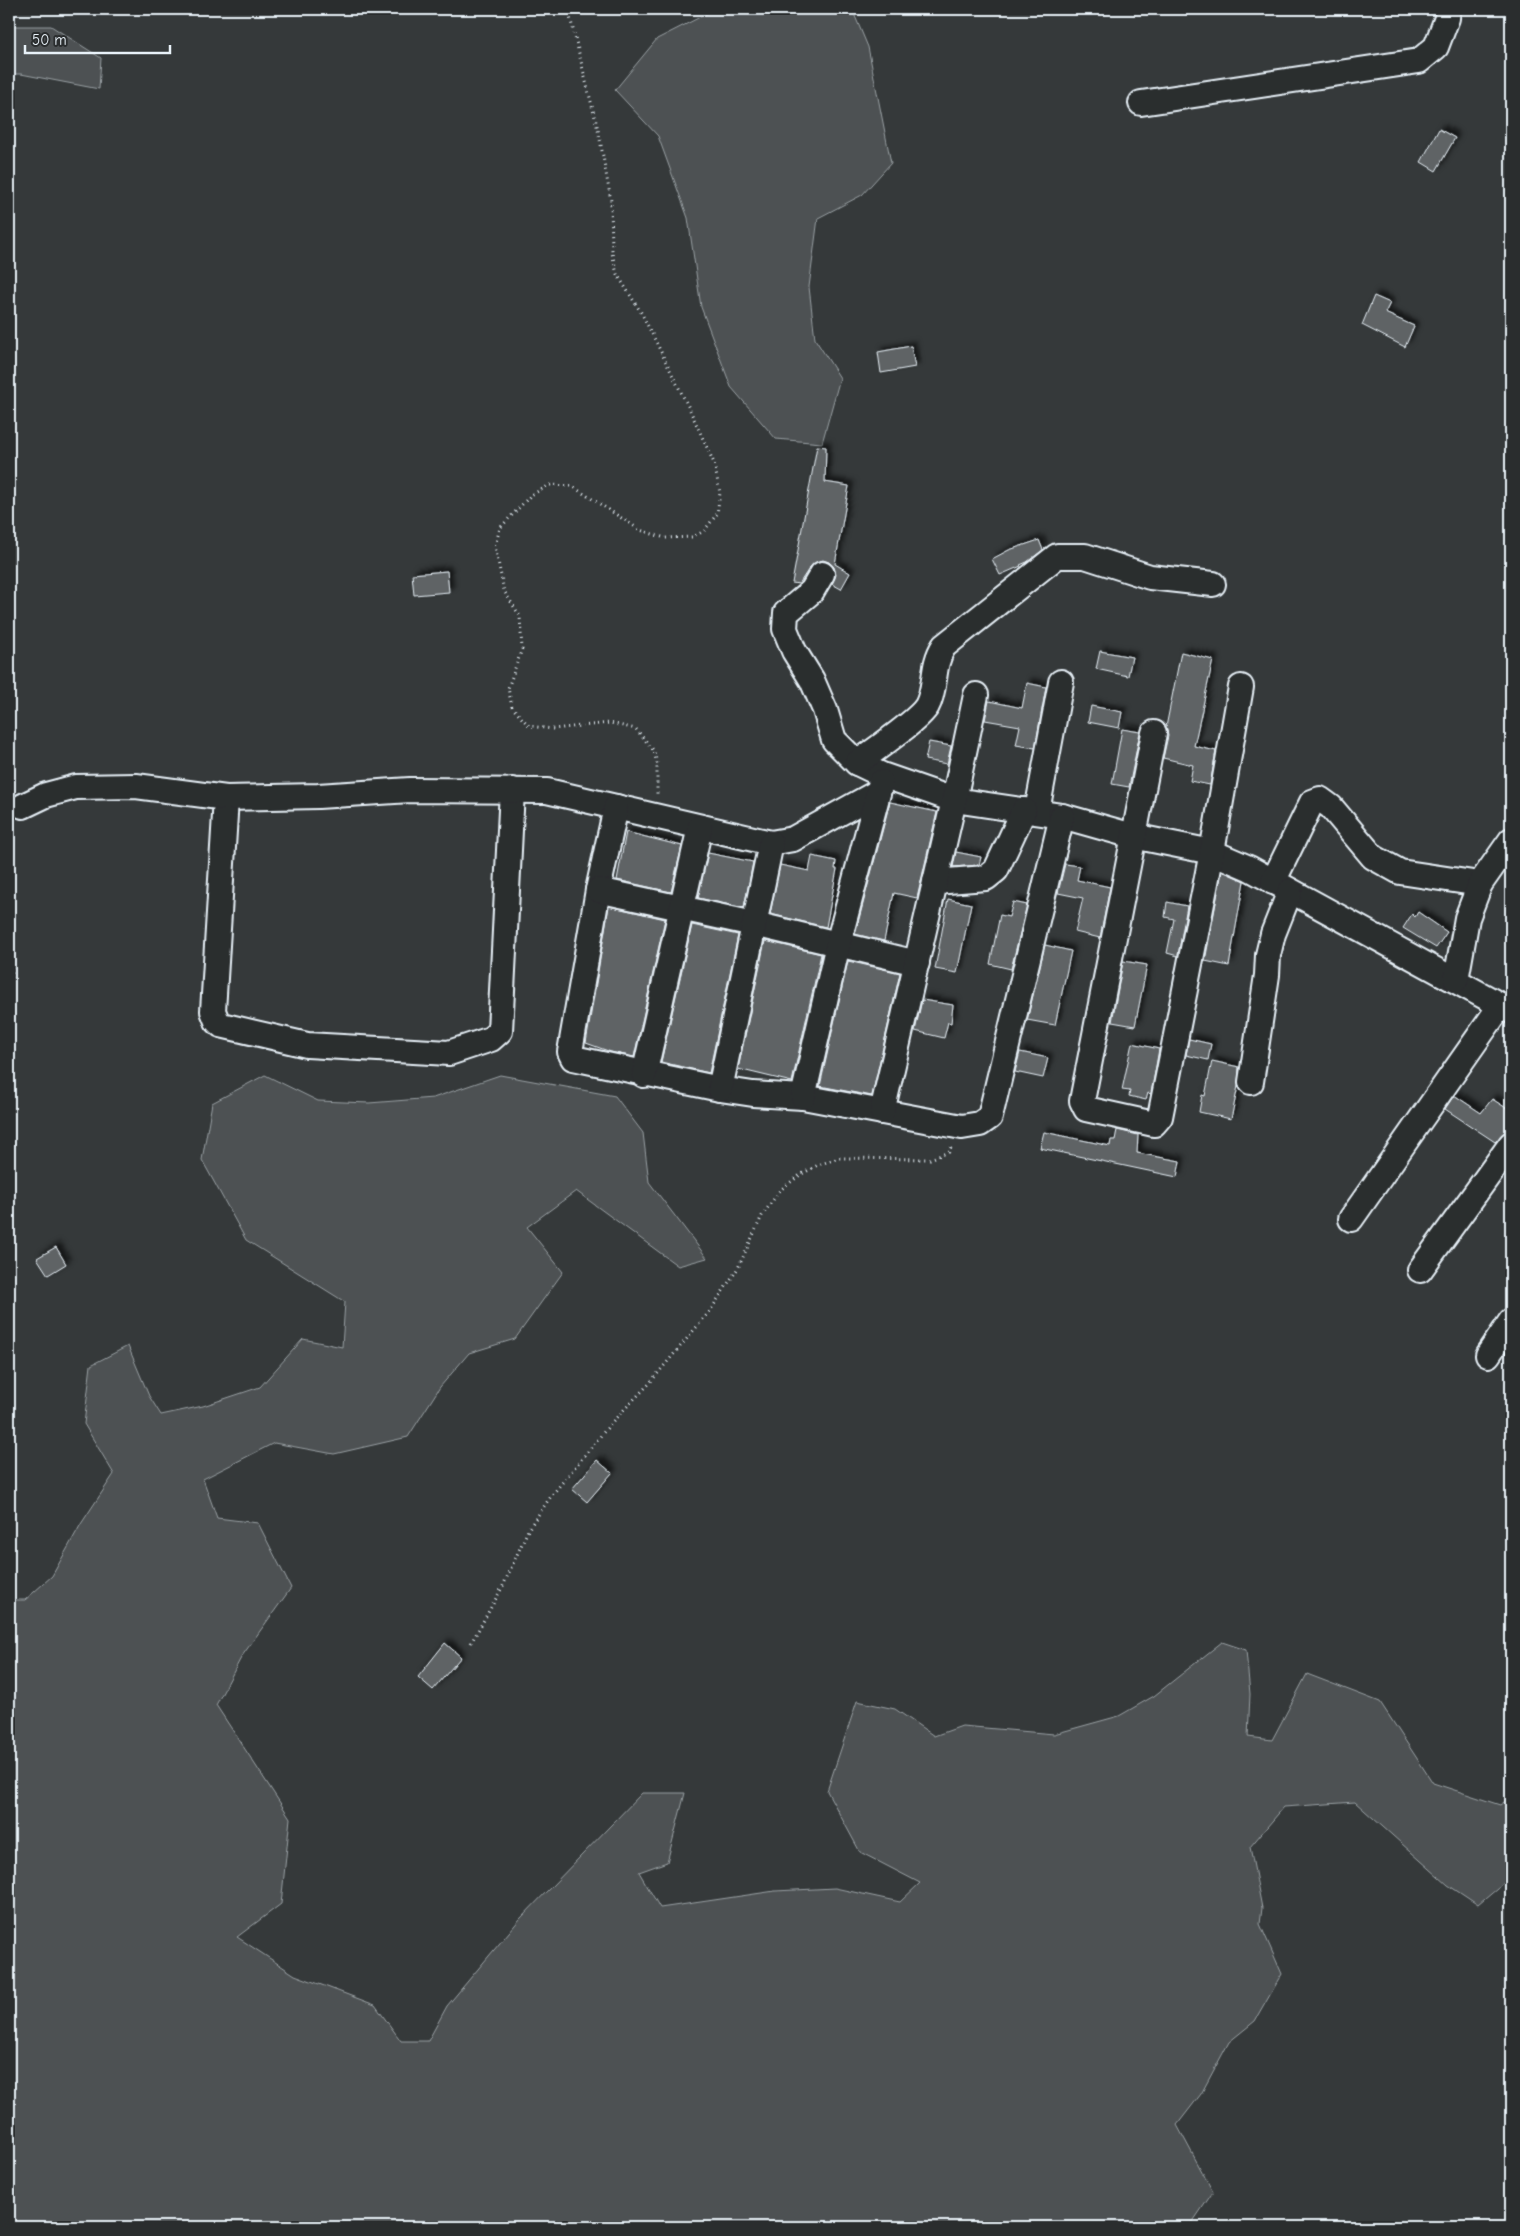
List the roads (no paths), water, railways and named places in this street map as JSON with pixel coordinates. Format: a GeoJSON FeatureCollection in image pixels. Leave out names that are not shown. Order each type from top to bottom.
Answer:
{"type":"FeatureCollection","features":[{"type":"Feature","properties":{"kind":"street"},"geometry":{"type":"LineString","coordinates":[[1141,103],[1420,61],[1436,48],[1448,18],[1448,9]]}},
{"type":"Feature","properties":{"kind":"street"},"geometry":{"type":"LineString","coordinates":[[857,763],[927,707],[934,683],[936,658],[944,646],[1058,556],[1084,556],[1150,577],[1214,584]]}},
{"type":"Feature","properties":{"kind":"street"},"geometry":{"type":"LineString","coordinates":[[822,574],[812,591],[786,613],[785,629],[794,651],[812,680],[825,710],[834,740],[880,784],[954,800],[1062,816],[1132,836],[1212,852],[1249,868],[1506,1008],[1351,1219]]}},
{"type":"Feature","properties":{"kind":"street"},"geometry":{"type":"LineString","coordinates":[[935,882],[986,878],[996,870],[1030,810],[1061,682]]}},
{"type":"Feature","properties":{"kind":"street"},"geometry":{"type":"LineString","coordinates":[[1154,733],[1132,836],[1082,1101],[1086,1109],[1154,1124],[1160,1117],[1212,852],[1241,687]]}},
{"type":"Feature","properties":{"kind":"street"},"geometry":{"type":"LineString","coordinates":[[882,1112],[954,800],[976,695]]}},
{"type":"Feature","properties":{"kind":"street"},"geometry":{"type":"LineString","coordinates":[[23,806],[46,795],[76,787],[136,786],[226,798],[318,796],[410,790],[547,791],[771,843],[793,839],[880,784]]}},
{"type":"Feature","properties":{"kind":"street"},"geometry":{"type":"LineString","coordinates":[[803,1097],[838,944],[880,784]]}},
{"type":"Feature","properties":{"kind":"street"},"geometry":{"type":"LineString","coordinates":[[226,798],[214,1011],[216,1021],[221,1025],[307,1045],[449,1053],[491,1039],[500,1031],[512,790]]}},
{"type":"Feature","properties":{"kind":"street"},"geometry":{"type":"LineString","coordinates":[[1251,1082],[1267,975],[1268,955],[1281,886],[1312,802],[1320,798],[1331,807],[1373,857],[1400,872],[1480,884]]}},
{"type":"Feature","properties":{"kind":"street"},"geometry":{"type":"LineString","coordinates":[[616,807],[598,890],[570,1052],[573,1058],[720,1088],[754,1094],[803,1097],[962,1127],[980,1124],[990,1117],[1062,816]]}},
{"type":"Feature","properties":{"kind":"street"},"geometry":{"type":"LineString","coordinates":[[644,1074],[700,827]]}},
{"type":"Feature","properties":{"kind":"street"},"geometry":{"type":"LineString","coordinates":[[1456,980],[1467,918],[1480,884],[1511,840]]}},
{"type":"Feature","properties":{"kind":"street"},"geometry":{"type":"LineString","coordinates":[[720,1088],[771,843]]}},
{"type":"Feature","properties":{"kind":"street"},"geometry":{"type":"LineString","coordinates":[[598,890],[754,924],[917,963]]}},
{"type":"Feature","properties":{"kind":"street"},"geometry":{"type":"LineString","coordinates":[[1420,1270],[1511,1144]]}},
{"type":"Feature","properties":{"kind":"street"},"geometry":{"type":"LineString","coordinates":[[1488,1355],[1511,1321]]}}]}
